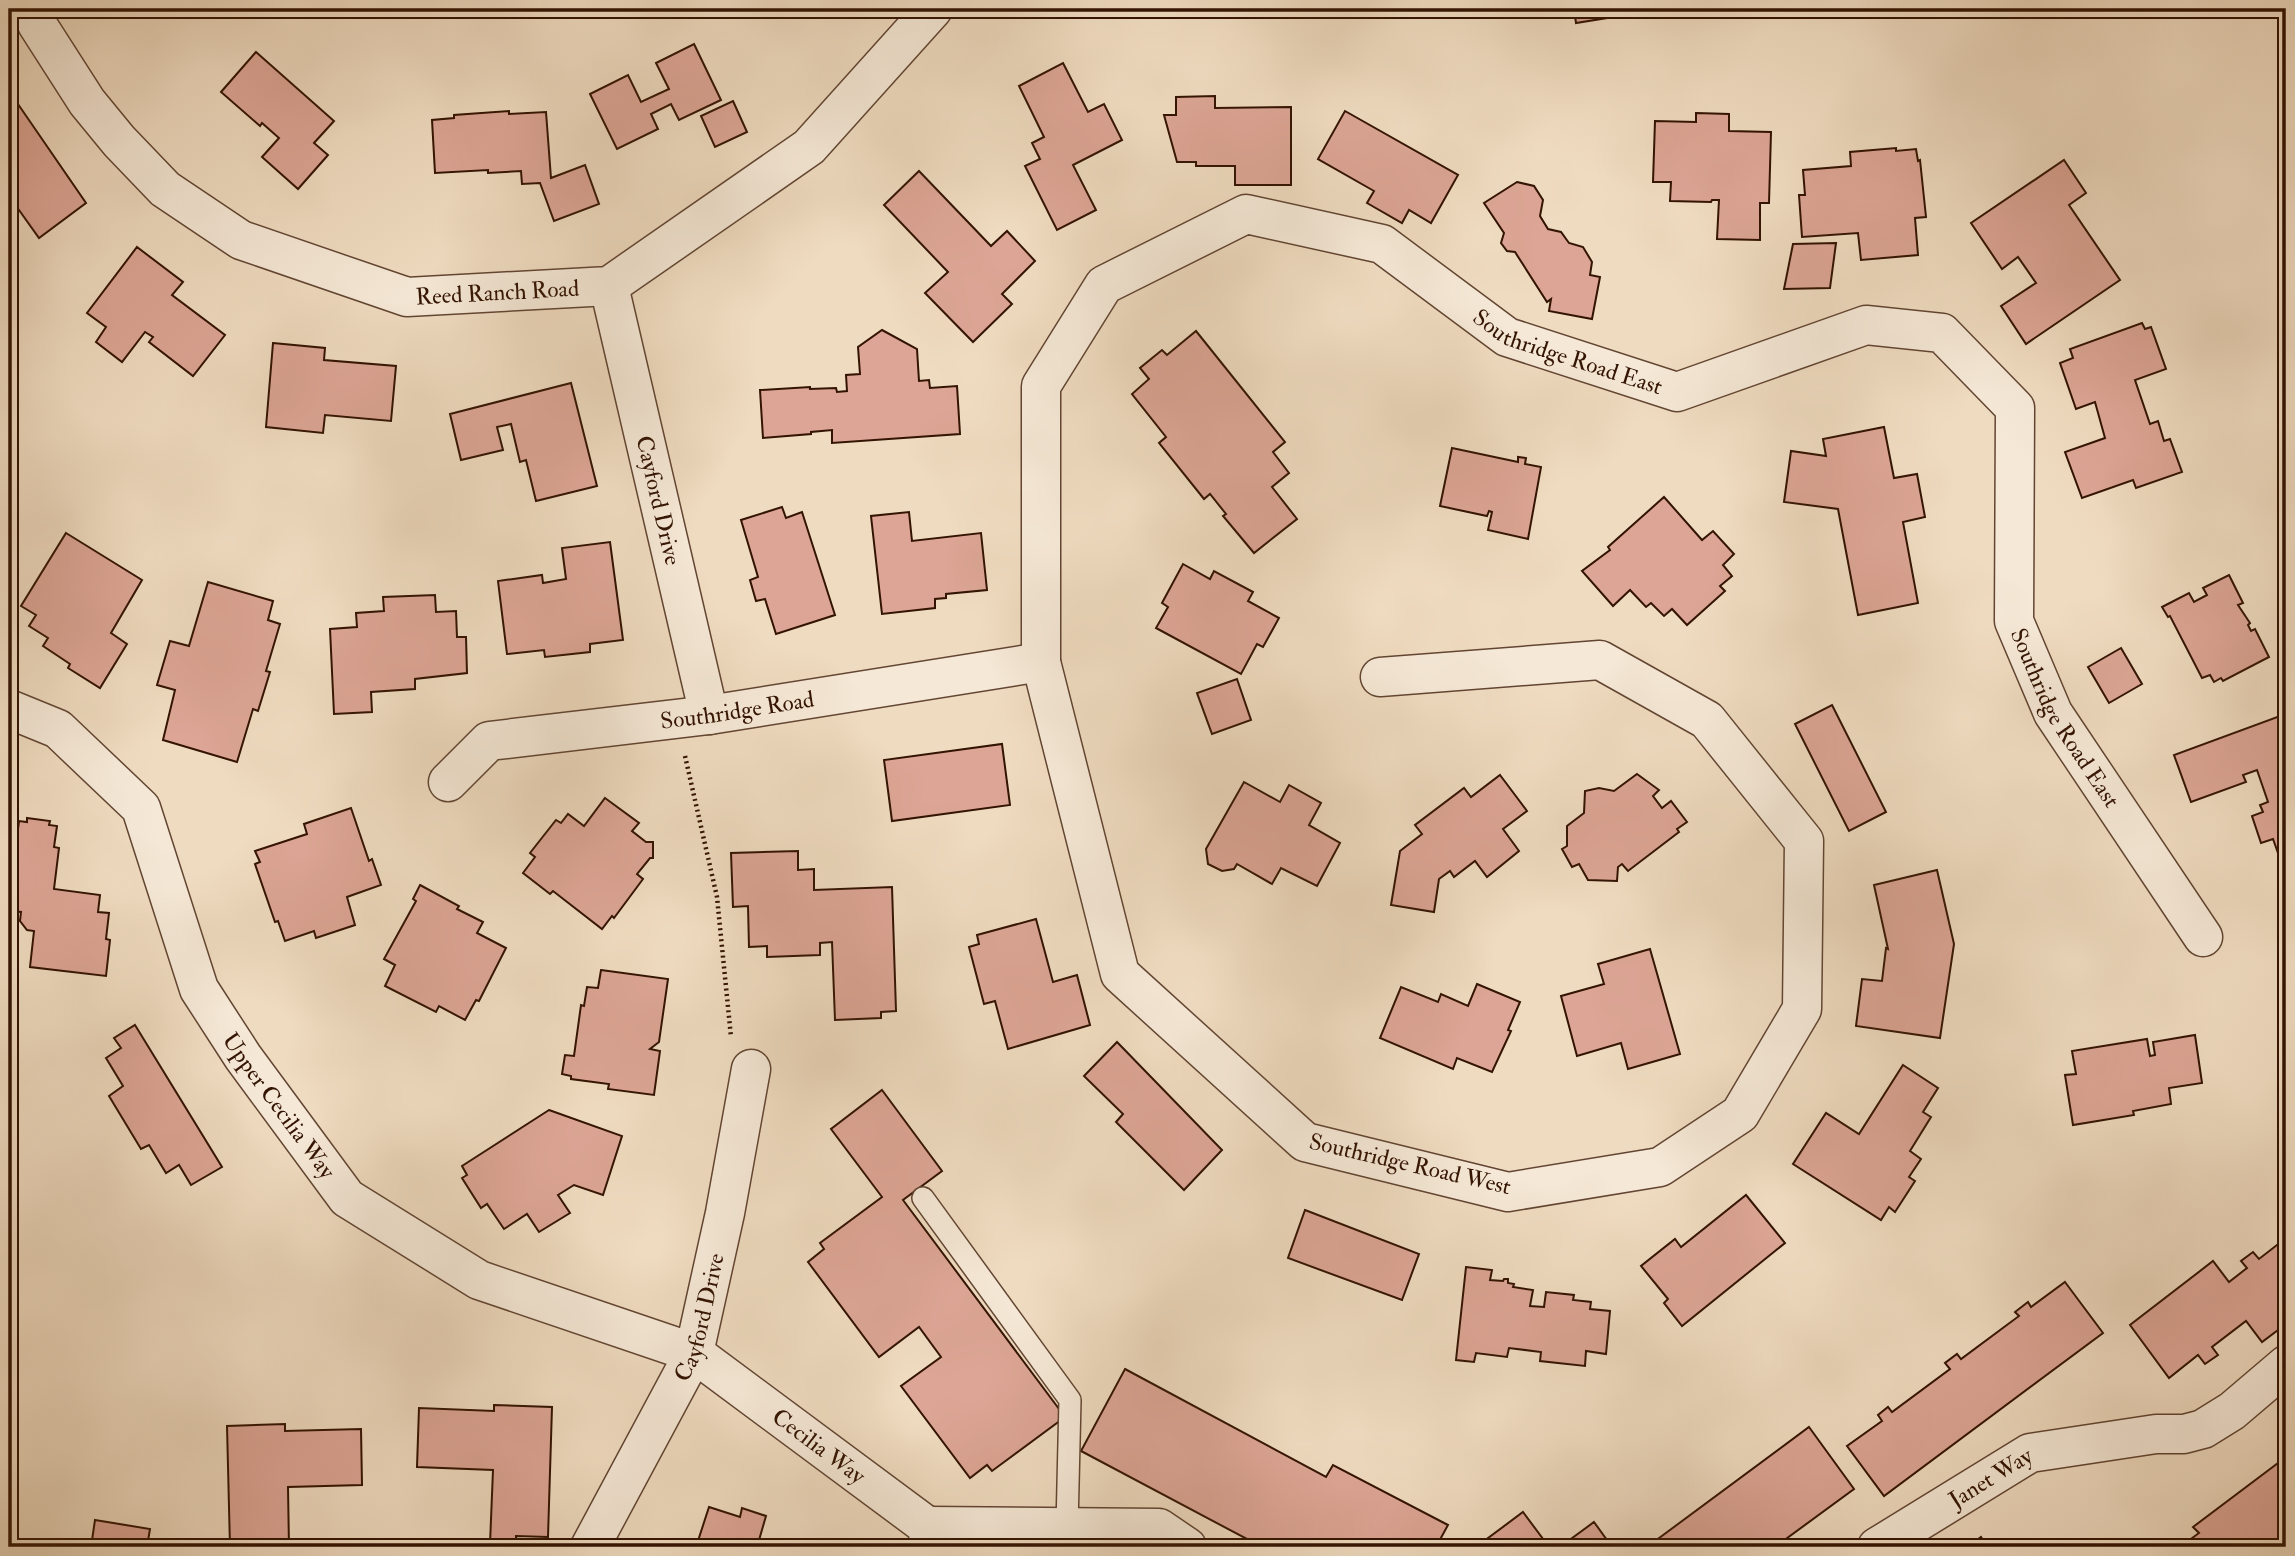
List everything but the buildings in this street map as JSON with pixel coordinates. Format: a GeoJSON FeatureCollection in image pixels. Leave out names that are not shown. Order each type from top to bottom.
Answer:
{"type":"FeatureCollection","features":[{"type":"Feature","properties":{"kind":"street","name":"Reed Ranch Road"},"geometry":{"type":"LineString","coordinates":[[32,9],[37,24],[87,102],[119,141],[165,189],[241,240],[407,297],[609,286],[809,148],[933,9]]}},
{"type":"Feature","properties":{"kind":"street","name":"Southridge Road East"},"geometry":{"type":"LineString","coordinates":[[1041,662],[1041,386],[1104,285],[1246,214],[1382,244],[1507,337],[1677,392],[1866,325],[1942,333],[2015,408],[2014,621],[2053,713],[2203,936]]}},
{"type":"Feature","properties":{"kind":"street","name":"Cayford Drive"},"geometry":{"type":"LineString","coordinates":[[609,286],[709,715]]}},
{"type":"Feature","properties":{"kind":"street","name":"Southridge Road West"},"geometry":{"type":"LineString","coordinates":[[1041,662],[1120,974],[1305,1142],[1508,1192],[1660,1167],[1740,1114],[1802,1009],[1804,841],[1707,720],[1600,660],[1380,677]]}},
{"type":"Feature","properties":{"kind":"street","name":"Southridge Road"},"geometry":{"type":"LineString","coordinates":[[448,782],[489,741],[709,715],[1041,662]]}},
{"type":"Feature","properties":{"kind":"street","name":"Upper Cecilia Way"},"geometry":{"type":"LineString","coordinates":[[9,709],[58,729],[141,808],[199,989],[243,1057],[347,1198],[479,1280],[694,1353]]}},
{"type":"Feature","properties":{"kind":"street","name":"Cayford Drive"},"geometry":{"type":"LineString","coordinates":[[590,1547],[694,1353],[725,1213],[742,1059]]}},
{"type":"Feature","properties":{"kind":"street","name":"Cecilia Way"},"geometry":{"type":"LineString","coordinates":[[694,1353],[928,1536]]}},
{"type":"Feature","properties":{"kind":"street","name":"Janet Way"},"geometry":{"type":"LineString","coordinates":[[1877,1547],[2030,1453],[2156,1433],[2184,1434],[2203,1429],[2232,1411],[2286,1365]]}},
{"type":"Feature","properties":{"kind":"street"},"geometry":{"type":"LineString","coordinates":[[928,1536],[1067,1527],[1159,1528],[1187,1547]]}},
{"type":"Feature","properties":{"kind":"lane"},"geometry":{"type":"LineString","coordinates":[[923,1198],[1070,1401],[1067,1527]]}},
{"type":"Feature","properties":{"kind":"path"},"geometry":{"type":"LineString","coordinates":[[709,715],[683,747],[717,898],[742,1059]]}}]}
